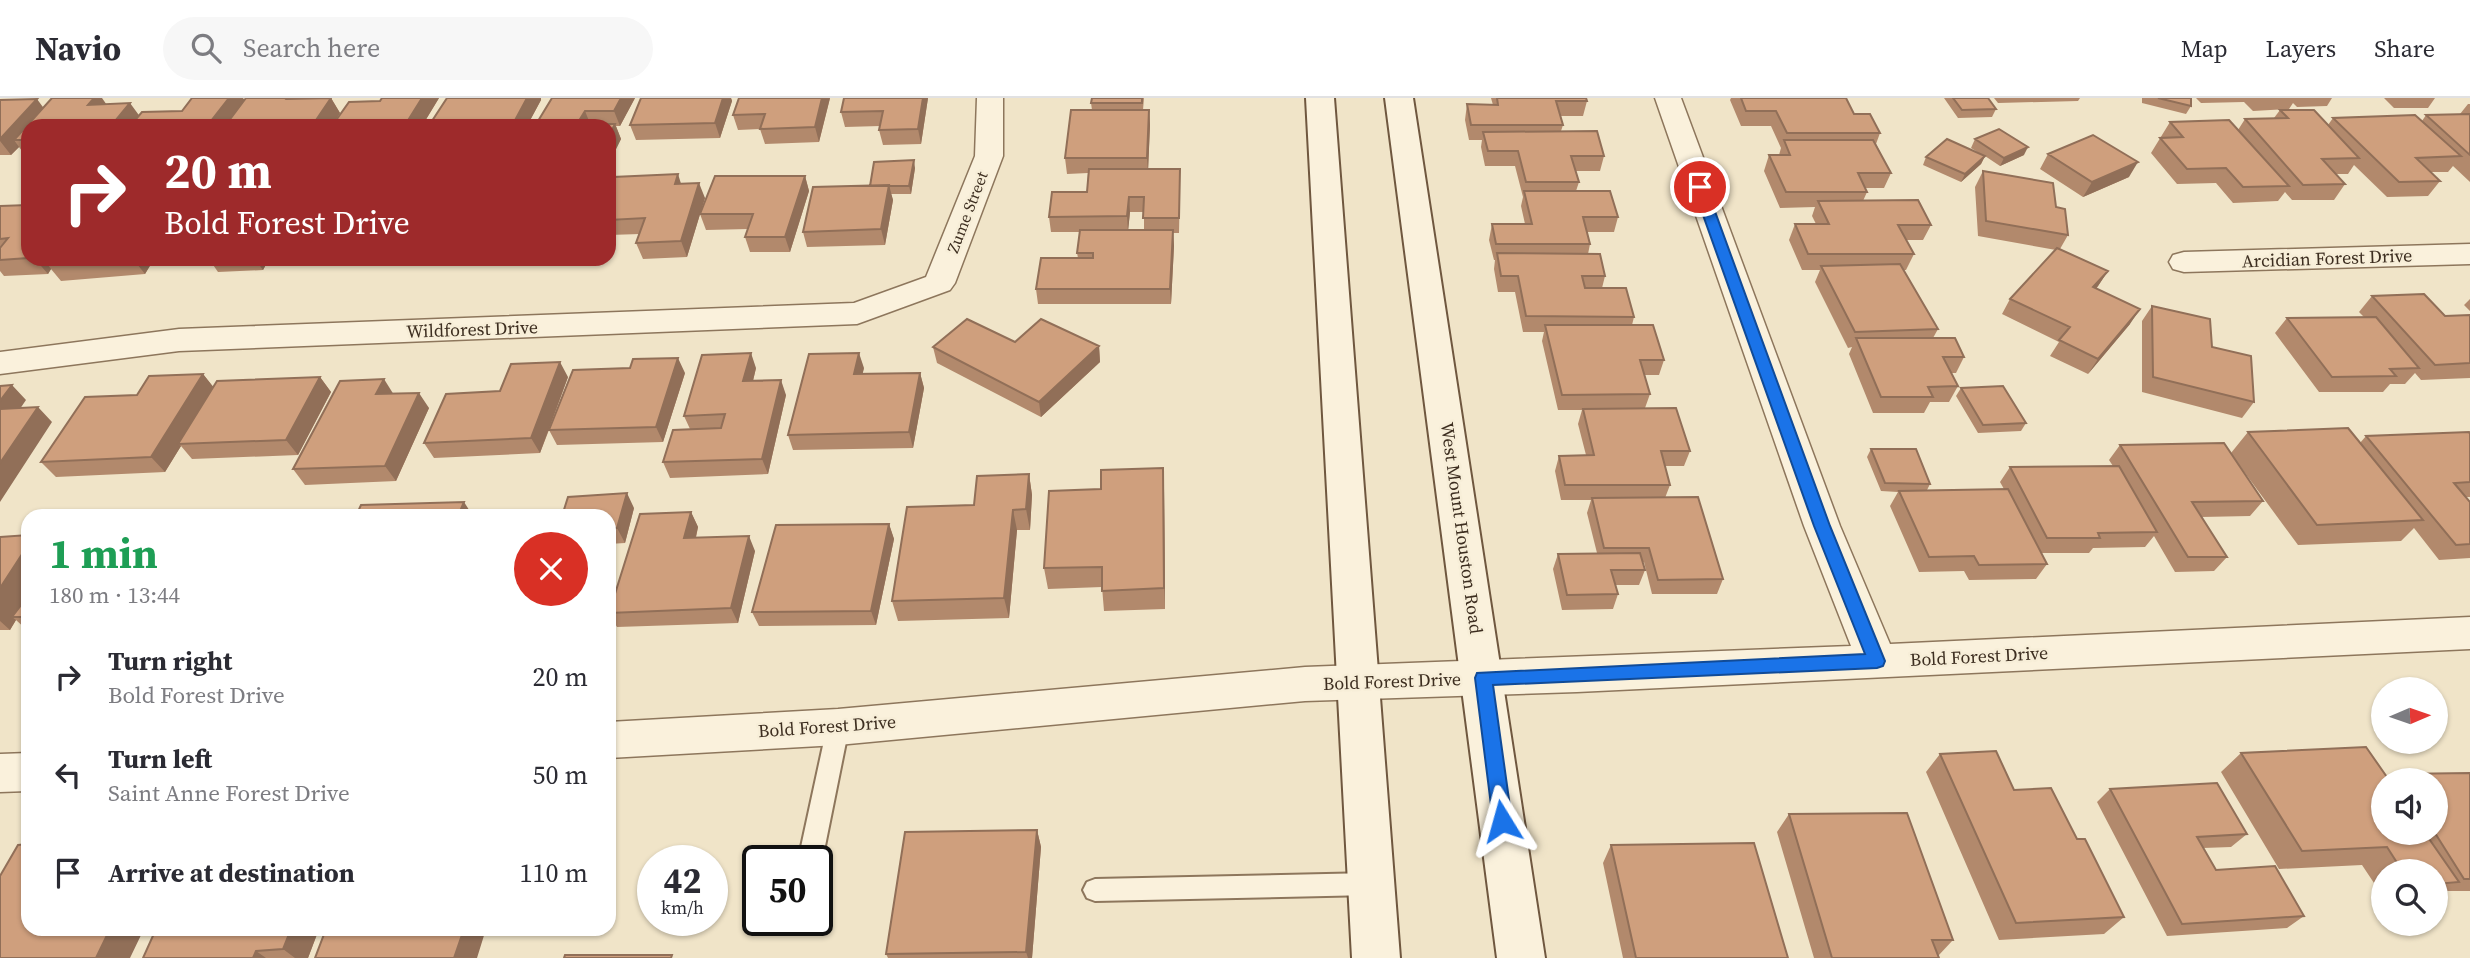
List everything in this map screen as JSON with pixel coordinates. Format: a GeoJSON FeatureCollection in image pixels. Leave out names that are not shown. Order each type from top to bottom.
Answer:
{"type":"FeatureCollection","features":[{"type":"Feature","properties":{"kind":"main road"},"geometry":{"type":"LineString","coordinates":[[1320,98],[1376,958]]}},
{"type":"Feature","properties":{"kind":"main road","name":"West Mount Houston Road"},"geometry":{"type":"LineString","coordinates":[[1399,98],[1521,958]]}},
{"type":"Feature","properties":{"kind":"street","name":"Zume Street"},"geometry":{"type":"LineString","coordinates":[[939,283],[989,156],[990,98]]}},
{"type":"Feature","properties":{"kind":"street"},"geometry":{"type":"LineString","coordinates":[[1668,98],[1822,526],[1877,661]]}},
{"type":"Feature","properties":{"kind":"street","name":"Arcidian Forest Drive"},"geometry":{"type":"LineString","coordinates":[[2184,262],[2470,254]]}},
{"type":"Feature","properties":{"kind":"street","name":"Wildforest Drive"},"geometry":{"type":"LineString","coordinates":[[0,363],[178,340],[857,313],[939,283]]}},
{"type":"Feature","properties":{"kind":"street","name":"Bold Forest Drive"},"geometry":{"type":"LineString","coordinates":[[616,740],[838,727],[1305,684],[2470,633]]}},
{"type":"Feature","properties":{"kind":"street"},"geometry":{"type":"LineString","coordinates":[[0,773],[21,772]]}},
{"type":"Feature","properties":{"kind":"lane"},"geometry":{"type":"LineString","coordinates":[[813,845],[838,727]]}},
{"type":"Feature","properties":{"kind":"lane"},"geometry":{"type":"LineString","coordinates":[[1096,890],[1371,884]]}},
{"type":"Feature","properties":{"kind":"building"},"geometry":{"type":"Polygon","coordinates":[[[52,98],[94,98],[88,105],[130,103],[117,119],[33,119],[52,98]]]}},
{"type":"Feature","properties":{"kind":"building"},"geometry":{"type":"Polygon","coordinates":[[[192,98],[229,98],[212,119],[136,119],[142,112],[182,111],[192,98]]]}},
{"type":"Feature","properties":{"kind":"building"},"geometry":{"type":"Polygon","coordinates":[[[246,98],[331,98],[317,119],[230,119],[246,98]]]}},
{"type":"Feature","properties":{"kind":"building"},"geometry":{"type":"Polygon","coordinates":[[[382,98],[422,98],[409,119],[337,119],[349,102],[380,101],[382,98]]]}},
{"type":"Feature","properties":{"kind":"building"},"geometry":{"type":"Polygon","coordinates":[[[447,98],[527,98],[516,119],[433,119],[447,98]]]}},
{"type":"Feature","properties":{"kind":"building"},"geometry":{"type":"Polygon","coordinates":[[[552,98],[621,98],[614,111],[585,111],[580,119],[539,119],[552,98]]]}},
{"type":"Feature","properties":{"kind":"building"},"geometry":{"type":"Polygon","coordinates":[[[641,98],[723,98],[715,123],[630,125],[641,98]]]}},
{"type":"Feature","properties":{"kind":"building"},"geometry":{"type":"Polygon","coordinates":[[[739,98],[822,98],[815,127],[760,129],[765,114],[733,115],[739,98]]]}},
{"type":"Feature","properties":{"kind":"building"},"geometry":{"type":"Polygon","coordinates":[[[844,98],[923,98],[918,129],[879,130],[883,111],[841,112],[844,98]]]}},
{"type":"Feature","properties":{"kind":"building"},"geometry":{"type":"Polygon","coordinates":[[[1092,98],[1142,98],[1142,103],[1091,103],[1092,98]]]}},
{"type":"Feature","properties":{"kind":"building"},"geometry":{"type":"Polygon","coordinates":[[[1497,98],[1586,98],[1587,101],[1556,101],[1563,125],[1471,125],[1467,104],[1498,105],[1497,98]]]}},
{"type":"Feature","properties":{"kind":"building"},"geometry":{"type":"Polygon","coordinates":[[[1741,98],[1846,98],[1854,114],[1870,114],[1880,133],[1787,133],[1776,111],[1746,111],[1741,98]]]}},
{"type":"Feature","properties":{"kind":"building"},"geometry":{"type":"Polygon","coordinates":[[[1953,98],[1988,98],[1996,109],[1962,110],[1953,98]]]}},
{"type":"Feature","properties":{"kind":"building"},"geometry":{"type":"Polygon","coordinates":[[[2158,98],[2191,98],[2191,106],[2158,98]]]}},
{"type":"Feature","properties":{"kind":"building"},"geometry":{"type":"Polygon","coordinates":[[[37,99],[0,139],[0,100],[37,99]]]}},
{"type":"Feature","properties":{"kind":"building"},"geometry":{"type":"Polygon","coordinates":[[[1071,110],[1149,110],[1147,158],[1065,158],[1071,110]]]}},
{"type":"Feature","properties":{"kind":"building"},"geometry":{"type":"Polygon","coordinates":[[[2280,110],[2314,110],[2359,158],[2322,159],[2345,184],[2303,185],[2245,119],[2288,118],[2280,110]]]}},
{"type":"Feature","properties":{"kind":"building"},"geometry":{"type":"Polygon","coordinates":[[[2470,114],[2470,155],[2426,115],[2470,114]]]}},
{"type":"Feature","properties":{"kind":"building"},"geometry":{"type":"Polygon","coordinates":[[[2415,115],[2461,156],[2416,158],[2440,181],[2399,182],[2333,118],[2415,115]]]}},
{"type":"Feature","properties":{"kind":"building"},"geometry":{"type":"Polygon","coordinates":[[[2229,120],[2289,186],[2243,187],[2226,168],[2187,169],[2160,138],[2183,137],[2170,122],[2229,120]]]}},
{"type":"Feature","properties":{"kind":"building"},"geometry":{"type":"Polygon","coordinates":[[[1999,129],[2028,147],[2004,158],[1975,139],[1999,129]]]}},
{"type":"Feature","properties":{"kind":"building"},"geometry":{"type":"Polygon","coordinates":[[[1597,131],[1604,156],[1571,156],[1579,182],[1526,182],[1518,151],[1488,151],[1483,132],[1597,131]]]}},
{"type":"Feature","properties":{"kind":"building"},"geometry":{"type":"Polygon","coordinates":[[[2093,135],[2138,162],[2092,182],[2048,154],[2093,135]]]}},
{"type":"Feature","properties":{"kind":"building"},"geometry":{"type":"Polygon","coordinates":[[[1947,139],[1985,156],[1965,174],[1926,157],[1947,139]]]}},
{"type":"Feature","properties":{"kind":"building"},"geometry":{"type":"Polygon","coordinates":[[[1784,140],[1873,140],[1891,173],[1858,173],[1867,192],[1786,192],[1769,155],[1790,155],[1784,140]]]}},
{"type":"Feature","properties":{"kind":"building"},"geometry":{"type":"Polygon","coordinates":[[[914,160],[909,186],[870,186],[874,162],[914,160]]]}},
{"type":"Feature","properties":{"kind":"building"},"geometry":{"type":"Polygon","coordinates":[[[1089,169],[1180,169],[1179,218],[1143,218],[1144,197],[1129,197],[1127,216],[1049,217],[1052,192],[1087,192],[1089,169]]]}},
{"type":"Feature","properties":{"kind":"building"},"geometry":{"type":"Polygon","coordinates":[[[1983,171],[2053,183],[2056,207],[2065,209],[2068,235],[1986,221],[1983,171]]]}},
{"type":"Feature","properties":{"kind":"building"},"geometry":{"type":"Polygon","coordinates":[[[678,174],[675,184],[699,183],[681,241],[636,243],[645,218],[616,220],[616,177],[678,174]]]}},
{"type":"Feature","properties":{"kind":"building"},"geometry":{"type":"Polygon","coordinates":[[[715,176],[805,176],[785,237],[745,237],[753,214],[700,214],[715,176]]]}},
{"type":"Feature","properties":{"kind":"building"},"geometry":{"type":"Polygon","coordinates":[[[889,185],[881,229],[803,232],[813,187],[889,185]]]}},
{"type":"Feature","properties":{"kind":"building"},"geometry":{"type":"Polygon","coordinates":[[[1524,191],[1610,191],[1618,217],[1583,217],[1590,244],[1496,244],[1492,224],[1532,224],[1524,191]]]}},
{"type":"Feature","properties":{"kind":"building"},"geometry":{"type":"Polygon","coordinates":[[[1918,200],[1931,225],[1898,225],[1914,254],[1808,254],[1795,224],[1829,224],[1818,201],[1918,200]]]}},
{"type":"Feature","properties":{"kind":"building"},"geometry":{"type":"Polygon","coordinates":[[[21,205],[21,258],[0,260],[0,248],[8,238],[0,239],[0,206],[21,205]]]}},
{"type":"Feature","properties":{"kind":"building"},"geometry":{"type":"Polygon","coordinates":[[[1080,230],[1173,230],[1170,289],[1036,289],[1041,258],[1093,258],[1093,253],[1077,253],[1080,230]]]}},
{"type":"Feature","properties":{"kind":"building"},"geometry":{"type":"Polygon","coordinates":[[[2057,248],[2108,271],[2093,287],[2140,309],[2098,359],[2059,340],[2070,327],[2010,299],[2057,248]]]}},
{"type":"Feature","properties":{"kind":"building"},"geometry":{"type":"Polygon","coordinates":[[[1497,253],[1600,254],[1605,276],[1582,276],[1585,288],[1626,288],[1634,317],[1526,316],[1518,276],[1501,276],[1497,253]]]}},
{"type":"Feature","properties":{"kind":"building"},"geometry":{"type":"Polygon","coordinates":[[[1900,264],[1938,329],[1855,332],[1821,266],[1900,264]]]}},
{"type":"Feature","properties":{"kind":"building"},"geometry":{"type":"Polygon","coordinates":[[[2424,294],[2445,316],[2470,315],[2470,363],[2435,365],[2372,296],[2424,294]]]}},
{"type":"Feature","properties":{"kind":"building"},"geometry":{"type":"Polygon","coordinates":[[[2152,306],[2210,319],[2212,347],[2251,356],[2254,402],[2153,377],[2152,306]]]}},
{"type":"Feature","properties":{"kind":"building"},"geometry":{"type":"Polygon","coordinates":[[[2376,317],[2419,368],[2390,369],[2396,376],[2332,377],[2287,318],[2376,317]]]}},
{"type":"Feature","properties":{"kind":"building"},"geometry":{"type":"Polygon","coordinates":[[[967,319],[1015,342],[1041,319],[1099,346],[1039,402],[933,347],[967,319]]]}},
{"type":"Feature","properties":{"kind":"building"},"geometry":{"type":"Polygon","coordinates":[[[1545,325],[1653,325],[1664,360],[1640,360],[1650,394],[1562,395],[1545,325]]]}},
{"type":"Feature","properties":{"kind":"building"},"geometry":{"type":"Polygon","coordinates":[[[1856,338],[1955,338],[1964,357],[1943,357],[1958,386],[1928,387],[1933,397],[1881,397],[1856,338]]]}},
{"type":"Feature","properties":{"kind":"building"},"geometry":{"type":"Polygon","coordinates":[[[751,353],[743,381],[781,380],[762,459],[663,462],[673,430],[721,428],[725,414],[684,416],[702,355],[751,353]]]}},
{"type":"Feature","properties":{"kind":"building"},"geometry":{"type":"Polygon","coordinates":[[[859,353],[854,374],[920,373],[909,432],[788,435],[809,354],[859,353]]]}},
{"type":"Feature","properties":{"kind":"building"},"geometry":{"type":"Polygon","coordinates":[[[678,358],[656,427],[549,430],[573,370],[630,368],[633,359],[678,358]]]}},
{"type":"Feature","properties":{"kind":"building"},"geometry":{"type":"Polygon","coordinates":[[[560,362],[531,438],[424,443],[446,394],[500,391],[511,364],[560,362]]]}},
{"type":"Feature","properties":{"kind":"building"},"geometry":{"type":"Polygon","coordinates":[[[203,374],[151,457],[41,462],[85,397],[137,395],[149,376],[203,374]]]}},
{"type":"Feature","properties":{"kind":"building"},"geometry":{"type":"Polygon","coordinates":[[[320,377],[286,440],[178,444],[217,381],[320,377]]]}},
{"type":"Feature","properties":{"kind":"building"},"geometry":{"type":"Polygon","coordinates":[[[384,379],[376,394],[419,393],[385,466],[293,469],[340,381],[384,379]]]}},
{"type":"Feature","properties":{"kind":"building"},"geometry":{"type":"Polygon","coordinates":[[[12,385],[0,401],[0,386],[12,385]]]}},
{"type":"Feature","properties":{"kind":"building"},"geometry":{"type":"Polygon","coordinates":[[[2003,386],[2026,423],[1983,425],[1961,388],[2003,386]]]}},
{"type":"Feature","properties":{"kind":"building"},"geometry":{"type":"Polygon","coordinates":[[[38,407],[0,463],[0,409],[38,407]]]}},
{"type":"Feature","properties":{"kind":"building"},"geometry":{"type":"Polygon","coordinates":[[[1676,408],[1690,451],[1661,451],[1670,485],[1565,485],[1559,456],[1594,455],[1583,409],[1676,408]]]}},
{"type":"Feature","properties":{"kind":"building"},"geometry":{"type":"Polygon","coordinates":[[[2348,428],[2423,520],[2317,525],[2248,432],[2348,428]]]}},
{"type":"Feature","properties":{"kind":"building"},"geometry":{"type":"Polygon","coordinates":[[[2469,432],[2470,482],[2454,483],[2470,502],[2470,544],[2456,545],[2366,436],[2469,432]]]}},
{"type":"Feature","properties":{"kind":"building"},"geometry":{"type":"Polygon","coordinates":[[[2224,443],[2263,501],[2192,502],[2227,557],[2188,557],[2120,445],[2224,443]]]}},
{"type":"Feature","properties":{"kind":"building"},"geometry":{"type":"Polygon","coordinates":[[[1871,449],[1916,449],[1930,484],[1885,483],[1871,449]]]}},
{"type":"Feature","properties":{"kind":"building"},"geometry":{"type":"Polygon","coordinates":[[[2119,466],[2157,532],[2098,533],[2100,538],[2047,538],[2010,467],[2119,466]]]}},
{"type":"Feature","properties":{"kind":"building"},"geometry":{"type":"Polygon","coordinates":[[[1163,468],[1164,588],[1102,591],[1102,567],[1044,568],[1049,491],[1101,489],[1101,470],[1163,468]]]}},
{"type":"Feature","properties":{"kind":"building"},"geometry":{"type":"Polygon","coordinates":[[[1029,474],[1026,509],[1013,510],[1004,598],[892,601],[907,507],[974,505],[977,476],[1029,474]]]}},
{"type":"Feature","properties":{"kind":"building"},"geometry":{"type":"Polygon","coordinates":[[[2008,489],[2047,564],[1979,565],[1974,556],[1929,557],[1899,491],[2008,489]]]}},
{"type":"Feature","properties":{"kind":"building"},"geometry":{"type":"Polygon","coordinates":[[[627,493],[617,528],[616,509],[564,509],[568,497],[627,493]]]}},
{"type":"Feature","properties":{"kind":"building"},"geometry":{"type":"Polygon","coordinates":[[[1698,497],[1723,579],[1658,580],[1649,548],[1604,548],[1592,498],[1698,497]]]}},
{"type":"Feature","properties":{"kind":"building"},"geometry":{"type":"Polygon","coordinates":[[[464,502],[461,509],[359,509],[361,505],[464,502]]]}},
{"type":"Feature","properties":{"kind":"building"},"geometry":{"type":"Polygon","coordinates":[[[691,512],[684,538],[749,536],[731,608],[616,613],[616,591],[640,514],[691,512]]]}},
{"type":"Feature","properties":{"kind":"building"},"geometry":{"type":"Polygon","coordinates":[[[889,524],[871,611],[752,612],[776,525],[889,524]]]}},
{"type":"Feature","properties":{"kind":"building"},"geometry":{"type":"Polygon","coordinates":[[[21,536],[21,556],[0,588],[0,537],[21,536]]]}},
{"type":"Feature","properties":{"kind":"building"},"geometry":{"type":"Polygon","coordinates":[[[1640,553],[1645,570],[1611,570],[1618,594],[1567,595],[1558,554],[1640,553]]]}},
{"type":"Feature","properties":{"kind":"building"},"geometry":{"type":"Polygon","coordinates":[[[21,605],[21,617],[12,617],[21,605]]]}},
{"type":"Feature","properties":{"kind":"building"},"geometry":{"type":"Polygon","coordinates":[[[2366,747],[2381,768],[2371,768],[2371,845],[2433,845],[2443,859],[2395,859],[2387,847],[2302,851],[2241,753],[2366,747]]]}},
{"type":"Feature","properties":{"kind":"building"},"geometry":{"type":"Polygon","coordinates":[[[1996,751],[2014,790],[2051,788],[2077,839],[2085,839],[2124,917],[2016,923],[1940,754],[1996,751]]]}},
{"type":"Feature","properties":{"kind":"building"},"geometry":{"type":"Polygon","coordinates":[[[2448,773],[2470,773],[2470,879],[2464,879],[2443,845],[2448,845],[2448,773]]]}},
{"type":"Feature","properties":{"kind":"building"},"geometry":{"type":"Polygon","coordinates":[[[2217,783],[2247,834],[2197,837],[2216,870],[2275,866],[2304,916],[2182,924],[2110,789],[2217,783]]]}},
{"type":"Feature","properties":{"kind":"building"},"geometry":{"type":"Polygon","coordinates":[[[1907,813],[1953,940],[1932,940],[1939,958],[1832,958],[1789,814],[1907,813]]]}},
{"type":"Feature","properties":{"kind":"building"},"geometry":{"type":"Polygon","coordinates":[[[1037,830],[1026,952],[886,954],[905,832],[1037,830]]]}},
{"type":"Feature","properties":{"kind":"building"},"geometry":{"type":"Polygon","coordinates":[[[1754,843],[1788,958],[1636,958],[1611,845],[1754,843]]]}},
{"type":"Feature","properties":{"kind":"building"},"geometry":{"type":"Polygon","coordinates":[[[18,845],[21,845],[21,936],[107,936],[96,958],[0,958],[0,876],[18,845]]]}},
{"type":"Feature","properties":{"kind":"building"},"geometry":{"type":"Polygon","coordinates":[[[2448,866],[2459,882],[2448,883],[2448,866]]]}},
{"type":"Feature","properties":{"kind":"building"},"geometry":{"type":"Polygon","coordinates":[[[153,936],[288,936],[283,949],[256,951],[253,958],[143,958],[153,936]]]}},
{"type":"Feature","properties":{"kind":"building"},"geometry":{"type":"Polygon","coordinates":[[[323,936],[462,936],[454,958],[315,958],[323,936]]]}},
{"type":"Feature","properties":{"kind":"building"},"geometry":{"type":"Polygon","coordinates":[[[565,955],[672,955],[671,958],[564,958],[565,955]]]}},
{"type":"Feature","properties":{"kind":"route"},"geometry":{"type":"LineString","coordinates":[[1502,821],[1483,678],[1877,661],[1822,526],[1700,187]]}}]}
